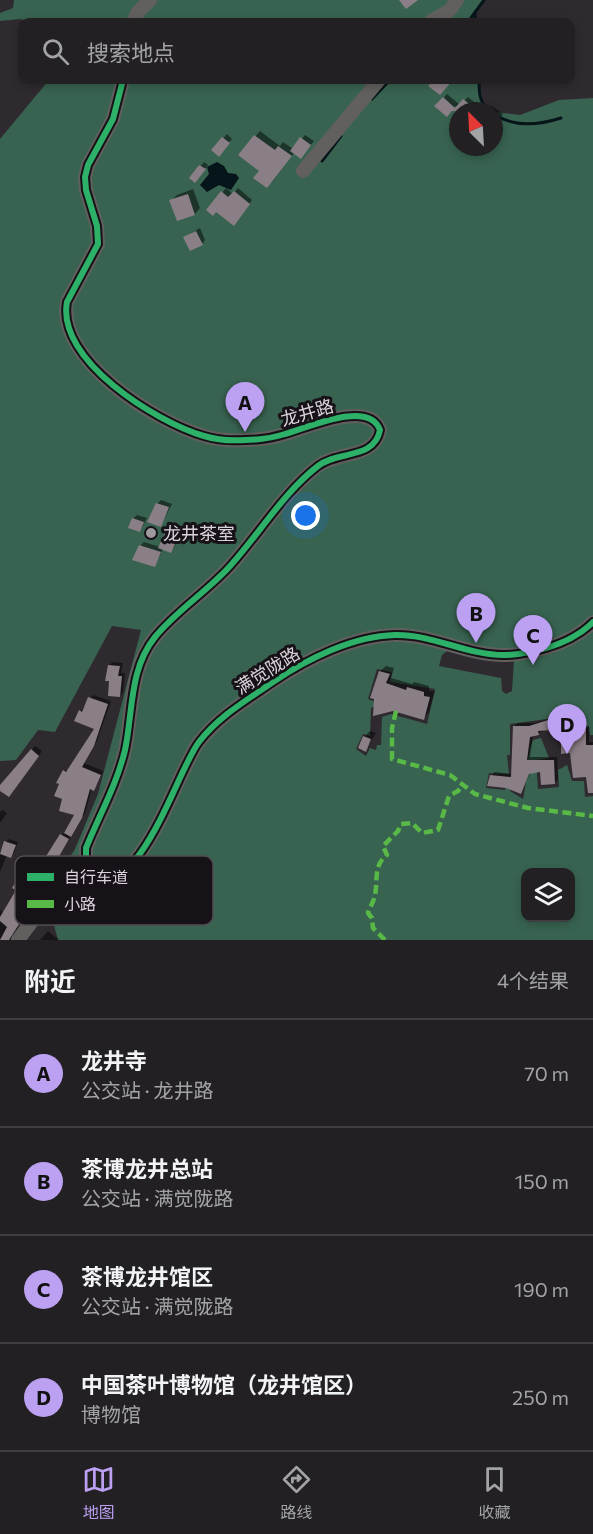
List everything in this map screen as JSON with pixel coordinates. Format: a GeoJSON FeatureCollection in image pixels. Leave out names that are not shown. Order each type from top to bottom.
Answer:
{"type":"FeatureCollection","features":[{"type":"Feature","properties":{"kind":"street"},"geometry":{"type":"LineString","coordinates":[[135,18],[150,0]]}},
{"type":"Feature","properties":{"kind":"street"},"geometry":{"type":"LineString","coordinates":[[437,18],[450,10],[457,0]]}},
{"type":"Feature","properties":{"kind":"street","name":"龙井路"},"geometry":{"type":"LineString","coordinates":[[86,856],[87,848],[124,752],[133,692],[143,661],[154,638],[231,566],[311,472],[332,458],[364,452],[375,444],[380,430],[378,424],[371,419],[352,415],[262,439],[222,440],[204,436],[156,415],[137,403],[110,382],[80,350],[69,332],[65,312],[67,302],[98,244],[97,226],[86,190],[85,177],[88,165],[113,119],[122,84]]}},
{"type":"Feature","properties":{"kind":"street"},"geometry":{"type":"LineString","coordinates":[[303,171],[376,84]]}},
{"type":"Feature","properties":{"kind":"street","name":"满觉陇路"},"geometry":{"type":"LineString","coordinates":[[138,856],[158,828],[189,759],[210,730],[271,684],[321,655],[346,646],[394,635],[419,638],[496,655],[529,653],[560,644],[593,622]]}},
{"type":"Feature","properties":{"kind":"street"},"geometry":{"type":"LineString","coordinates":[[18,940],[29,925]]}},
{"type":"Feature","properties":{"kind":"green space"},"geometry":{"type":"Polygon","coordinates":[[[14,0],[484,0],[475,13],[475,18],[18,18],[0,21],[0,13],[13,8],[14,0]]]}},
{"type":"Feature","properties":{"kind":"green space"},"geometry":{"type":"Polygon","coordinates":[[[46,84],[480,84],[483,102],[449,102],[449,156],[503,156],[503,113],[520,115],[559,100],[593,98],[593,735],[590,735],[589,727],[567,727],[562,717],[510,724],[510,755],[507,755],[509,774],[489,773],[486,788],[505,790],[507,778],[515,780],[510,791],[523,799],[533,740],[541,738],[549,758],[536,760],[538,789],[559,787],[558,770],[567,765],[572,781],[584,781],[585,797],[593,796],[593,940],[58,940],[54,925],[213,925],[213,856],[71,856],[98,794],[141,630],[112,626],[55,732],[38,730],[16,760],[0,761],[0,139],[46,84]],[[448,650],[442,655],[439,666],[501,678],[502,691],[506,694],[512,691],[514,660],[448,650]],[[377,669],[368,699],[380,704],[371,708],[370,736],[363,734],[356,749],[366,756],[370,748],[376,750],[377,745],[381,745],[382,717],[391,714],[427,724],[435,689],[390,682],[392,672],[377,669]]]}},
{"type":"Feature","properties":{"kind":"shaded area"},"geometry":{"type":"Polygon","coordinates":[[[217,162],[224,166],[228,173],[236,174],[239,178],[231,190],[219,185],[207,192],[200,185],[209,174],[207,167],[217,162]]]}},
{"type":"Feature","properties":{"kind":"building"},"geometry":{"type":"Polygon","coordinates":[[[399,0],[418,0],[406,9],[399,0]]]}},
{"type":"Feature","properties":{"kind":"building"},"geometry":{"type":"Polygon","coordinates":[[[430,84],[450,84],[440,95],[428,86],[430,84]]]}},
{"type":"Feature","properties":{"kind":"building"},"geometry":{"type":"Polygon","coordinates":[[[443,97],[449,102],[449,115],[447,117],[434,106],[443,97]]]}},
{"type":"Feature","properties":{"kind":"building"},"geometry":{"type":"Polygon","coordinates":[[[254,135],[275,150],[278,146],[292,156],[267,188],[253,178],[259,171],[238,155],[254,135]]]}},
{"type":"Feature","properties":{"kind":"building"},"geometry":{"type":"Polygon","coordinates":[[[222,137],[230,143],[219,157],[211,150],[222,137]]]}},
{"type":"Feature","properties":{"kind":"building"},"geometry":{"type":"Polygon","coordinates":[[[300,137],[311,145],[301,159],[290,151],[300,137]]]}},
{"type":"Feature","properties":{"kind":"building"},"geometry":{"type":"Polygon","coordinates":[[[199,165],[206,169],[195,183],[189,178],[199,165]]]}},
{"type":"Feature","properties":{"kind":"building"},"geometry":{"type":"Polygon","coordinates":[[[221,191],[228,197],[234,191],[250,204],[234,226],[216,212],[213,216],[206,210],[221,191]]]}},
{"type":"Feature","properties":{"kind":"building"},"geometry":{"type":"Polygon","coordinates":[[[188,194],[195,215],[177,221],[169,200],[188,194]]]}},
{"type":"Feature","properties":{"kind":"building"},"geometry":{"type":"Polygon","coordinates":[[[196,231],[203,245],[190,251],[183,237],[196,231]]]}},
{"type":"Feature","properties":{"kind":"building"},"geometry":{"type":"Polygon","coordinates":[[[156,503],[169,507],[161,527],[147,522],[156,503]]]}},
{"type":"Feature","properties":{"kind":"building"},"geometry":{"type":"Polygon","coordinates":[[[132,518],[144,522],[140,532],[128,528],[132,518]]]}},
{"type":"Feature","properties":{"kind":"building"},"geometry":{"type":"Polygon","coordinates":[[[168,526],[181,531],[171,553],[158,548],[168,526]]]}},
{"type":"Feature","properties":{"kind":"building"},"geometry":{"type":"Polygon","coordinates":[[[139,545],[161,552],[155,567],[132,560],[139,545]]]}},
{"type":"Feature","properties":{"kind":"building"},"geometry":{"type":"Polygon","coordinates":[[[108,665],[120,666],[118,676],[122,676],[120,697],[108,696],[109,681],[105,681],[108,665]]]}},
{"type":"Feature","properties":{"kind":"building"},"geometry":{"type":"Polygon","coordinates":[[[379,671],[390,674],[386,683],[406,690],[407,687],[424,692],[424,696],[430,697],[424,720],[393,711],[373,716],[374,699],[370,698],[379,671]]]}},
{"type":"Feature","properties":{"kind":"building"},"geometry":{"type":"Polygon","coordinates":[[[88,697],[108,704],[94,746],[82,767],[101,775],[94,791],[90,789],[82,818],[71,837],[64,833],[74,815],[59,811],[62,799],[54,796],[59,784],[56,783],[63,770],[66,772],[94,729],[74,721],[79,710],[82,712],[88,697]]]}},
{"type":"Feature","properties":{"kind":"building"},"geometry":{"type":"Polygon","coordinates":[[[560,719],[564,728],[586,729],[586,745],[593,745],[593,793],[588,793],[586,777],[573,778],[570,753],[561,754],[561,736],[555,738],[552,730],[538,731],[539,735],[530,737],[527,760],[554,760],[555,784],[541,785],[540,772],[529,774],[521,794],[506,788],[487,786],[490,775],[511,777],[513,726],[529,726],[548,720],[549,724],[560,719]]]}},
{"type":"Feature","properties":{"kind":"building"},"geometry":{"type":"Polygon","coordinates":[[[363,736],[371,739],[366,752],[358,748],[363,736]]]}},
{"type":"Feature","properties":{"kind":"building"},"geometry":{"type":"Polygon","coordinates":[[[31,749],[39,756],[9,797],[0,791],[0,785],[31,749]]]}},
{"type":"Feature","properties":{"kind":"building"},"geometry":{"type":"Polygon","coordinates":[[[60,834],[69,839],[59,856],[46,856],[60,834]]]}},
{"type":"Feature","properties":{"kind":"building"},"geometry":{"type":"Polygon","coordinates":[[[4,841],[16,845],[11,858],[0,854],[4,841]]]}},
{"type":"Feature","properties":{"kind":"building"},"geometry":{"type":"Polygon","coordinates":[[[15,892],[15,925],[18,925],[9,940],[0,940],[7,927],[0,921],[0,917],[15,892]]]}},
{"type":"Feature","properties":{"kind":"waterway"},"geometry":{"type":"LineString","coordinates":[[471,18],[484,0]]}},
{"type":"Feature","properties":{"kind":"waterway"},"geometry":{"type":"LineString","coordinates":[[475,13],[475,18]]}},
{"type":"Feature","properties":{"kind":"waterway"},"geometry":{"type":"LineString","coordinates":[[372,99],[386,84]]}},
{"type":"Feature","properties":{"kind":"waterway"},"geometry":{"type":"LineString","coordinates":[[479,84],[483,102]]}},
{"type":"Feature","properties":{"kind":"waterway"},"geometry":{"type":"LineString","coordinates":[[503,118],[510,122],[527,124],[561,118]]}},
{"type":"Feature","properties":{"kind":"waterway"},"geometry":{"type":"LineString","coordinates":[[322,161],[341,136]]}},
{"type":"Feature","properties":{"kind":"marked path"},"geometry":{"type":"LineString","coordinates":[[396,711],[392,728],[392,759],[450,775],[475,794],[528,808],[593,816]]}},
{"type":"Feature","properties":{"kind":"marked path"},"geometry":{"type":"LineString","coordinates":[[385,940],[373,928],[372,918],[368,913],[374,900],[378,868],[387,855],[383,846],[398,831],[401,824],[412,823],[422,833],[438,830],[449,796],[458,791],[462,785]]}},
{"type":"Feature","properties":{"kind":"cycle path"},"geometry":{"type":"LineString","coordinates":[[86,856],[86,848],[122,763],[140,663],[155,637],[231,565],[306,476],[326,461],[371,446],[380,430],[374,421],[351,416],[265,438],[229,440],[204,436],[161,417],[113,386],[93,366],[77,345],[68,324],[67,302],[98,244],[97,226],[86,190],[85,177],[88,165],[113,119],[122,84]]}},
{"type":"Feature","properties":{"kind":"cycle path"},"geometry":{"type":"LineString","coordinates":[[138,856],[156,828],[190,757],[199,742],[215,724],[273,682],[315,657],[347,644],[379,636],[395,635],[423,638],[478,652],[516,654],[559,644],[577,635],[593,622]]}},
{"type":"Feature","properties":{"kind":"place","name":"龙井寺"},"geometry":{"type":"Point","coordinates":[245,432]}},
{"type":"Feature","properties":{"kind":"place","name":"龙井茶室"},"geometry":{"type":"Point","coordinates":[151,533]}},
{"type":"Feature","properties":{"kind":"place","name":"茶博龙井总站"},"geometry":{"type":"Point","coordinates":[476,643]}},
{"type":"Feature","properties":{"kind":"place","name":"茶博龙井馆区"},"geometry":{"type":"Point","coordinates":[533,665]}},
{"type":"Feature","properties":{"kind":"place","name":"中国茶叶博物馆（龙井馆区）"},"geometry":{"type":"Point","coordinates":[567,754]}}]}
